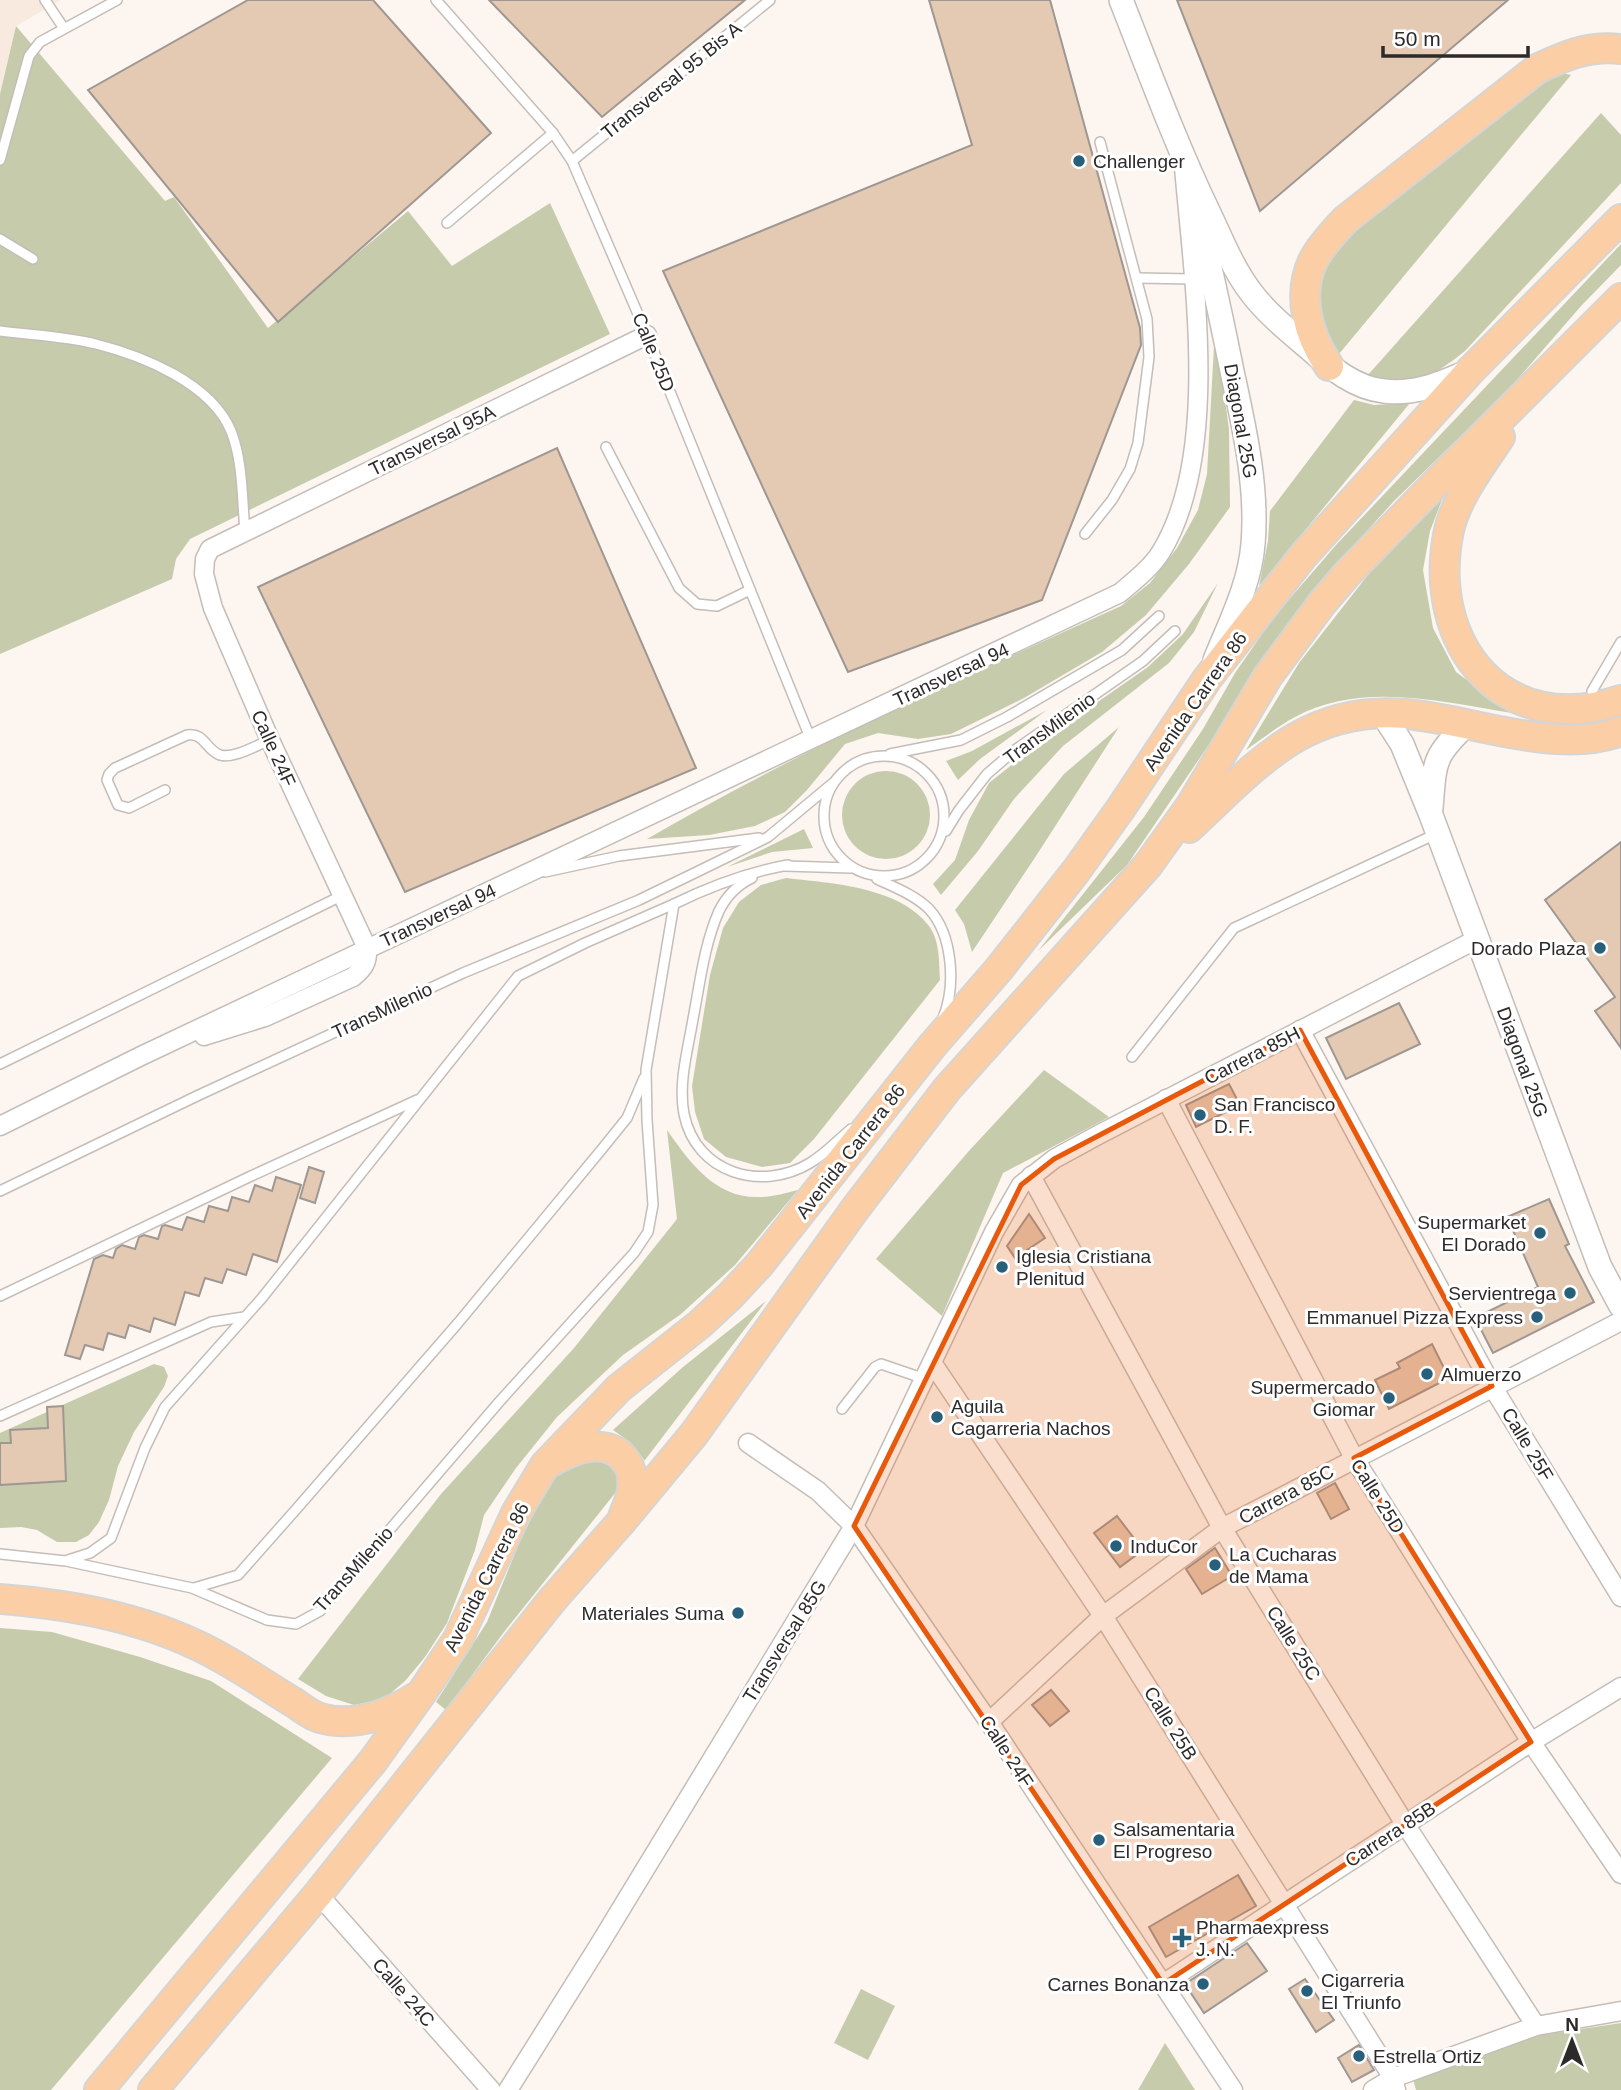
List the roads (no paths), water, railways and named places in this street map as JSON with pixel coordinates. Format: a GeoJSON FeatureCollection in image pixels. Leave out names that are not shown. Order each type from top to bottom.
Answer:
{"type":"FeatureCollection","features":[{"type":"Feature","properties":{"kind":"main road"},"geometry":{"type":"LineString","coordinates":[[1329,366],[1320,354],[1310,328],[1306,312],[1306,288],[1314,260],[1345,220],[1536,69],[1569,53],[1593,48],[1621,49]]}},
{"type":"Feature","properties":{"kind":"main road","name":"Avenida Carrera 86"},"geometry":{"type":"LineString","coordinates":[[99,2090],[373,1761],[421,1694],[462,1630],[516,1513],[545,1465],[619,1388],[700,1324],[730,1296],[798,1217],[932,1046],[999,969],[1076,871],[1207,679],[1303,556],[1471,370],[1621,219]]}},
{"type":"Feature","properties":{"kind":"main road","name":"Avenida Carrera 86"},"geometry":{"type":"LineString","coordinates":[[153,2090],[318,1894],[553,1599],[694,1434],[847,1220],[947,1089],[1148,865],[1191,805],[1268,676],[1323,602],[1365,556],[1621,298]]}},
{"type":"Feature","properties":{"kind":"main road"},"geometry":{"type":"LineString","coordinates":[[1536,383],[1464,493],[1450,528],[1445,556],[1445,590],[1451,616],[1460,645],[1481,674],[1516,698],[1542,708],[1569,710],[1621,701]]}},
{"type":"Feature","properties":{"kind":"main road"},"geometry":{"type":"LineString","coordinates":[[1148,865],[1284,743],[1324,722],[1382,713],[1406,714],[1547,738],[1592,738],[1621,732]]}},
{"type":"Feature","properties":{"kind":"main road"},"geometry":{"type":"LineString","coordinates":[[545,1465],[589,1447],[610,1448],[621,1454],[631,1471],[632,1491],[621,1522]]}},
{"type":"Feature","properties":{"kind":"main road"},"geometry":{"type":"LineString","coordinates":[[0,1599],[47,1602],[102,1613],[162,1630],[224,1659],[317,1718],[358,1721],[392,1712],[421,1694]]}},
{"type":"Feature","properties":{"kind":"street","name":"Diagonal 25G"},"geometry":{"type":"LineString","coordinates":[[1121,0],[1183,159],[1233,264],[1251,293],[1279,322],[1349,380],[1382,391],[1410,391],[1439,384],[1471,370]]}},
{"type":"Feature","properties":{"kind":"street","name":"Diagonal 25G"},"geometry":{"type":"LineString","coordinates":[[1183,159],[1214,283],[1238,398],[1251,470],[1254,513],[1253,547],[1245,581],[1207,679]]}},
{"type":"Feature","properties":{"kind":"street","name":"Transversal 94"},"geometry":{"type":"LineString","coordinates":[[0,1126],[141,1056],[265,1017],[353,977],[367,962],[367,948],[1120,593],[1144,573],[1160,553],[1179,516],[1190,474],[1198,378],[1183,159]]}},
{"type":"Feature","properties":{"kind":"street","name":"Transversal 95A"},"geometry":{"type":"LineString","coordinates":[[216,545],[647,335]]}},
{"type":"Feature","properties":{"kind":"street","name":"Calle 24F"},"geometry":{"type":"LineString","coordinates":[[216,545],[205,559],[213,608],[270,740],[367,948]]}},
{"type":"Feature","properties":{"kind":"street","name":"Diagonal 25G"},"geometry":{"type":"LineString","coordinates":[[1382,713],[1402,744],[1600,1267],[1621,1306]]}},
{"type":"Feature","properties":{"kind":"street","name":"Diagonal 25G"},"geometry":{"type":"LineString","coordinates":[[1434,824],[1434,769],[1446,744],[1466,725]]}},
{"type":"Feature","properties":{"kind":"street","name":"Carrera 85H"},"geometry":{"type":"LineString","coordinates":[[1031,1176],[1054,1159],[1166,1099],[1477,939]]}},
{"type":"Feature","properties":{"kind":"street","name":"Calle 25F"},"geometry":{"type":"LineString","coordinates":[[1300,1030],[1492,1386],[1621,1597]]}},
{"type":"Feature","properties":{"kind":"street","name":"Calle 25D"},"geometry":{"type":"LineString","coordinates":[[1166,1099],[1354,1458],[1531,1742],[1621,1874]]}},
{"type":"Feature","properties":{"kind":"street","name":"Transversal 85G"},"geometry":{"type":"LineString","coordinates":[[508,2090],[854,1526],[995,1232],[1014,1196],[1031,1176]]}},
{"type":"Feature","properties":{"kind":"street","name":"Calle 25C"},"geometry":{"type":"LineString","coordinates":[[1031,1176],[1222,1528],[1405,1824],[1536,2025]]}},
{"type":"Feature","properties":{"kind":"street","name":"Carrera 85C"},"geometry":{"type":"LineString","coordinates":[[989,1723],[1103,1616],[1222,1528],[1621,1321]]}},
{"type":"Feature","properties":{"kind":"street","name":"Calle 25B"},"geometry":{"type":"LineString","coordinates":[[929,1372],[1103,1616],[1395,2084]]}},
{"type":"Feature","properties":{"kind":"street","name":"Calle 24F"},"geometry":{"type":"LineString","coordinates":[[748,1444],[818,1491],[854,1526],[989,1723],[1233,2090]]}},
{"type":"Feature","properties":{"kind":"street","name":"Carrera 85B"},"geometry":{"type":"LineString","coordinates":[[1163,1984],[1531,1742],[1621,1687]]}},
{"type":"Feature","properties":{"kind":"street","name":"Calle 24C"},"geometry":{"type":"LineString","coordinates":[[318,1894],[491,2090]]}},
{"type":"Feature","properties":{"kind":"street"},"geometry":{"type":"LineString","coordinates":[[1373,2090],[1395,2084],[1536,2025],[1621,2011]]}},
{"type":"Feature","properties":{"kind":"lane"},"geometry":{"type":"LineString","coordinates":[[45,0],[63,27]]}},
{"type":"Feature","properties":{"kind":"lane"},"geometry":{"type":"LineString","coordinates":[[0,160],[29,56],[40,41],[117,0]]}},
{"type":"Feature","properties":{"kind":"lane","name":"Calle 25D"},"geometry":{"type":"LineString","coordinates":[[436,0],[553,133],[572,161],[647,335],[811,740]]}},
{"type":"Feature","properties":{"kind":"lane","name":"Transversal 95 Bis A"},"geometry":{"type":"LineString","coordinates":[[572,161],[770,0]]}},
{"type":"Feature","properties":{"kind":"lane"},"geometry":{"type":"LineString","coordinates":[[447,223],[553,133]]}},
{"type":"Feature","properties":{"kind":"lane"},"geometry":{"type":"LineString","coordinates":[[1085,534],[1124,480],[1138,443],[1149,358],[1147,319],[1100,142]]}},
{"type":"Feature","properties":{"kind":"lane"},"geometry":{"type":"LineString","coordinates":[[0,239],[33,259]]}},
{"type":"Feature","properties":{"kind":"lane"},"geometry":{"type":"LineString","coordinates":[[1136,278],[1193,279]]}},
{"type":"Feature","properties":{"kind":"lane"},"geometry":{"type":"LineString","coordinates":[[0,331],[95,344],[152,363],[192,385],[219,408],[231,432],[241,480],[245,531]]}},
{"type":"Feature","properties":{"kind":"lane"},"geometry":{"type":"LineString","coordinates":[[606,447],[679,588],[697,604],[718,606],[750,590]]}},
{"type":"Feature","properties":{"kind":"lane","name":"TransMilenio"},"geometry":{"type":"LineString","coordinates":[[881,755],[961,740],[1007,717],[1122,650],[1159,616]]}},
{"type":"Feature","properties":{"kind":"lane","name":"TransMilenio"},"geometry":{"type":"LineString","coordinates":[[940,842],[959,810],[987,774],[1015,750],[1143,662],[1175,631]]}},
{"type":"Feature","properties":{"kind":"lane"},"geometry":{"type":"LineString","coordinates":[[1592,691],[1621,642]]}},
{"type":"Feature","properties":{"kind":"lane"},"geometry":{"type":"LineString","coordinates":[[165,790],[124,808],[118,805],[107,780],[115,768],[187,735],[201,737],[209,748],[220,755],[230,755],[270,740]]}},
{"type":"Feature","properties":{"kind":"lane"},"geometry":{"type":"LineString","coordinates":[[869,875],[890,877],[911,871],[928,859],[940,842],[945,822],[944,801],[935,782],[920,767],[902,758],[881,755],[862,759],[846,769],[833,783],[825,801],[823,820],[827,838],[837,855],[851,868],[903,891],[928,909],[947,942],[950,980],[946,1011],[932,1046]]}},
{"type":"Feature","properties":{"kind":"lane","name":"TransMilenio"},"geometry":{"type":"LineString","coordinates":[[0,1191],[463,972],[639,900],[768,837],[833,783]]}},
{"type":"Feature","properties":{"kind":"lane"},"geometry":{"type":"LineString","coordinates":[[1132,1057],[1234,928],[1434,824]]}},
{"type":"Feature","properties":{"kind":"lane"},"geometry":{"type":"LineString","coordinates":[[521,877],[619,856],[768,837]]}},
{"type":"Feature","properties":{"kind":"lane","name":"TransMilenio"},"geometry":{"type":"LineString","coordinates":[[788,865],[759,874],[736,886],[720,909],[706,947],[683,1077],[684,1114],[694,1140],[709,1160],[733,1172],[754,1177],[781,1175],[810,1163],[896,1092]]}},
{"type":"Feature","properties":{"kind":"lane","name":"TransMilenio"},"geometry":{"type":"LineString","coordinates":[[66,1561],[90,1553],[111,1538],[145,1448],[165,1407],[245,1317],[518,976],[721,883],[761,870],[788,865],[851,868]]}},
{"type":"Feature","properties":{"kind":"lane"},"geometry":{"type":"LineString","coordinates":[[0,1064],[343,895]]}},
{"type":"Feature","properties":{"kind":"lane","name":"TransMilenio"},"geometry":{"type":"LineString","coordinates":[[192,1588],[237,1575],[457,1323],[627,1118],[646,1070],[674,904]]}},
{"type":"Feature","properties":{"kind":"lane","name":"TransMilenio"},"geometry":{"type":"LineString","coordinates":[[0,1554],[66,1561],[192,1588],[267,1620],[296,1624],[320,1611],[500,1401],[634,1253],[648,1232],[653,1205],[646,1070]]}},
{"type":"Feature","properties":{"kind":"lane","name":"TransMilenio"},"geometry":{"type":"LineString","coordinates":[[0,1296],[421,1098]]}},
{"type":"Feature","properties":{"kind":"lane"},"geometry":{"type":"LineString","coordinates":[[0,1416],[211,1322],[245,1317]]}},
{"type":"Feature","properties":{"kind":"lane"},"geometry":{"type":"LineString","coordinates":[[842,1409],[875,1367],[881,1364],[929,1372]]}},
{"type":"Feature","properties":{"kind":"place","name":"Challenger"},"geometry":{"type":"Point","coordinates":[1079,161]}},
{"type":"Feature","properties":{"kind":"place","name":"Dorado Plaza"},"geometry":{"type":"Point","coordinates":[1600,948]}},
{"type":"Feature","properties":{"kind":"place","name":"San Francisco D. F."},"geometry":{"type":"Point","coordinates":[1200,1115]}},
{"type":"Feature","properties":{"kind":"place","name":"Supermarket El Dorado"},"geometry":{"type":"Point","coordinates":[1540,1233]}},
{"type":"Feature","properties":{"kind":"place","name":"Iglesia Cristiana Plenitud"},"geometry":{"type":"Point","coordinates":[1002,1267]}},
{"type":"Feature","properties":{"kind":"place","name":"Servientrega"},"geometry":{"type":"Point","coordinates":[1570,1293]}},
{"type":"Feature","properties":{"kind":"place","name":"Emmanuel Pizza Express"},"geometry":{"type":"Point","coordinates":[1537,1317]}},
{"type":"Feature","properties":{"kind":"place","name":"Almuerzo"},"geometry":{"type":"Point","coordinates":[1427,1374]}},
{"type":"Feature","properties":{"kind":"place","name":"Supermercado Giomar"},"geometry":{"type":"Point","coordinates":[1389,1398]}},
{"type":"Feature","properties":{"kind":"place","name":"Aguila Cagarreria Nachos"},"geometry":{"type":"Point","coordinates":[937,1417]}},
{"type":"Feature","properties":{"kind":"place","name":"InduCor"},"geometry":{"type":"Point","coordinates":[1116,1546]}},
{"type":"Feature","properties":{"kind":"place","name":"La Cucharas de Mama"},"geometry":{"type":"Point","coordinates":[1215,1565]}},
{"type":"Feature","properties":{"kind":"place","name":"Materiales Suma"},"geometry":{"type":"Point","coordinates":[738,1613]}},
{"type":"Feature","properties":{"kind":"place","name":"Salsamentaria El Progreso"},"geometry":{"type":"Point","coordinates":[1099,1840]}},
{"type":"Feature","properties":{"kind":"place","name":"Pharmaexpress J. N."},"geometry":{"type":"Point","coordinates":[1182,1938]}},
{"type":"Feature","properties":{"kind":"place","name":"Carnes Bonanza"},"geometry":{"type":"Point","coordinates":[1203,1984]}},
{"type":"Feature","properties":{"kind":"place","name":"Cigarreria El Triunfo"},"geometry":{"type":"Point","coordinates":[1307,1991]}},
{"type":"Feature","properties":{"kind":"place","name":"Estrella Ortiz"},"geometry":{"type":"Point","coordinates":[1359,2056]}}]}
